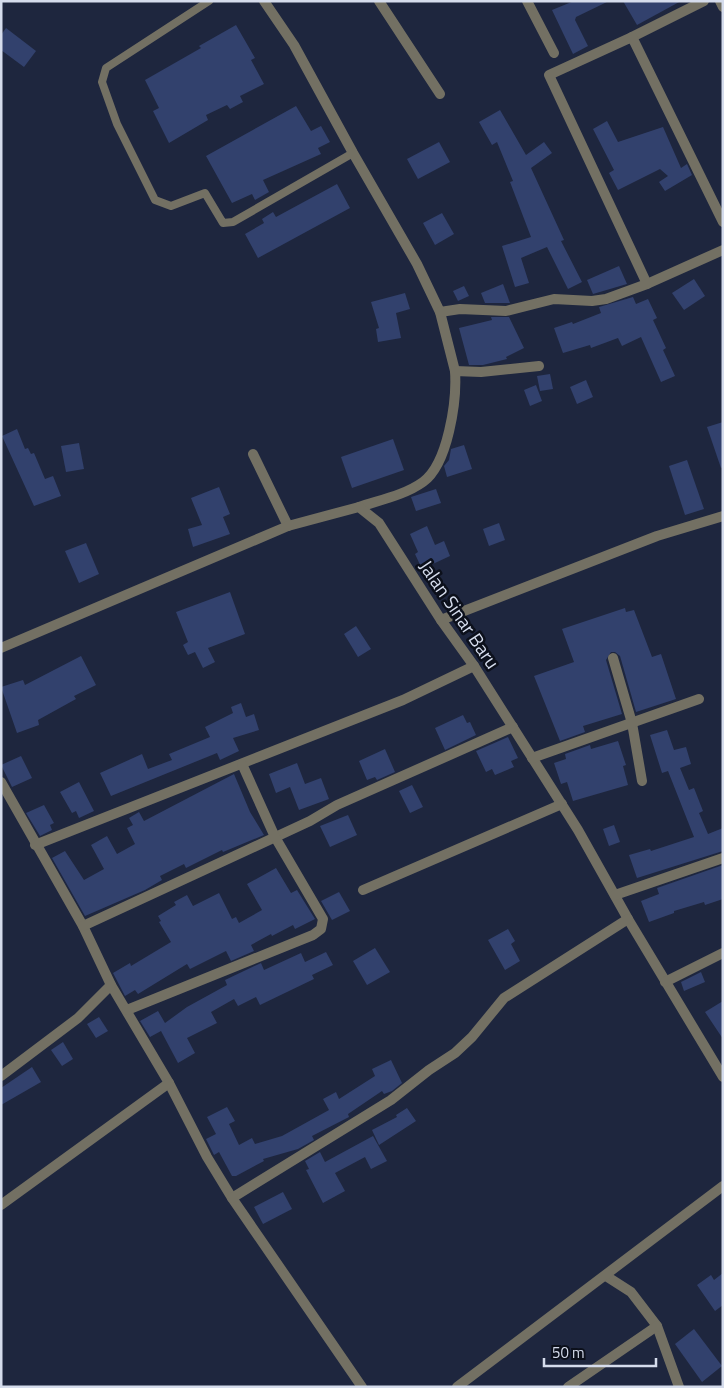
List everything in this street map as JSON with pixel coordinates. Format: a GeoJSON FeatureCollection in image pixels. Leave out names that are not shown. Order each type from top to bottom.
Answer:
{"type":"FeatureCollection","features":[{"type":"Feature","properties":{"kind":"street"},"geometry":{"type":"LineString","coordinates":[[1,648],[288,526],[359,507],[410,490],[425,481],[441,457],[454,408],[456,389],[455,372],[440,312],[417,264],[353,154],[294,45],[264,1]]}},
{"type":"Feature","properties":{"kind":"street"},"geometry":{"type":"LineString","coordinates":[[380,1],[440,94]]}},
{"type":"Feature","properties":{"kind":"street"},"geometry":{"type":"LineString","coordinates":[[647,284],[549,75],[704,1]]}},
{"type":"Feature","properties":{"kind":"street"},"geometry":{"type":"LineString","coordinates":[[720,1],[723,7]]}},
{"type":"Feature","properties":{"kind":"street"},"geometry":{"type":"LineString","coordinates":[[528,2],[554,53]]}},
{"type":"Feature","properties":{"kind":"street"},"geometry":{"type":"LineString","coordinates":[[632,37],[723,222]]}},
{"type":"Feature","properties":{"kind":"street"},"geometry":{"type":"LineString","coordinates":[[440,312],[460,309],[506,312],[554,300],[592,301],[606,299],[647,284],[723,250]]}},
{"type":"Feature","properties":{"kind":"street"},"geometry":{"type":"LineString","coordinates":[[455,372],[481,372],[540,366]]}},
{"type":"Feature","properties":{"kind":"street"},"geometry":{"type":"LineString","coordinates":[[254,454],[288,526]]}},
{"type":"Feature","properties":{"kind":"street","name":"Jalan Sinar Baru"},"geometry":{"type":"LineString","coordinates":[[359,507],[379,523],[441,620],[474,666],[562,804],[665,982],[723,1076]]}},
{"type":"Feature","properties":{"kind":"street"},"geometry":{"type":"LineString","coordinates":[[441,620],[657,536],[723,516]]}},
{"type":"Feature","properties":{"kind":"street"},"geometry":{"type":"LineString","coordinates":[[613,658],[632,723],[642,781]]}},
{"type":"Feature","properties":{"kind":"street"},"geometry":{"type":"LineString","coordinates":[[35,845],[403,700],[474,666]]}},
{"type":"Feature","properties":{"kind":"street"},"geometry":{"type":"LineString","coordinates":[[532,758],[699,699]]}},
{"type":"Feature","properties":{"kind":"street"},"geometry":{"type":"LineString","coordinates":[[82,926],[310,821],[337,805],[513,727]]}},
{"type":"Feature","properties":{"kind":"street"},"geometry":{"type":"LineString","coordinates":[[127,1010],[313,936],[321,929],[323,919],[275,837],[242,764]]}},
{"type":"Feature","properties":{"kind":"street"},"geometry":{"type":"LineString","coordinates":[[1,782],[82,926],[112,985],[168,1083],[207,1157],[232,1198],[362,1387]]}},
{"type":"Feature","properties":{"kind":"street"},"geometry":{"type":"LineString","coordinates":[[363,890],[562,804]]}},
{"type":"Feature","properties":{"kind":"street"},"geometry":{"type":"LineString","coordinates":[[615,895],[723,858]]}},
{"type":"Feature","properties":{"kind":"street"},"geometry":{"type":"LineString","coordinates":[[232,1198],[391,1100],[428,1070],[455,1053],[472,1037],[504,998],[628,919]]}},
{"type":"Feature","properties":{"kind":"street"},"geometry":{"type":"LineString","coordinates":[[665,982],[723,953]]}},
{"type":"Feature","properties":{"kind":"street"},"geometry":{"type":"LineString","coordinates":[[1,1076],[78,1018],[112,985]]}},
{"type":"Feature","properties":{"kind":"street"},"geometry":{"type":"LineString","coordinates":[[1,1205],[168,1083]]}},
{"type":"Feature","properties":{"kind":"street"},"geometry":{"type":"LineString","coordinates":[[457,1387],[723,1186]]}},
{"type":"Feature","properties":{"kind":"street"},"geometry":{"type":"LineString","coordinates":[[606,1276],[631,1292],[656,1326],[679,1387]]}},
{"type":"Feature","properties":{"kind":"street"},"geometry":{"type":"LineString","coordinates":[[568,1387],[656,1326]]}},
{"type":"Feature","properties":{"kind":"lane"},"geometry":{"type":"LineString","coordinates":[[209,1],[106,68],[102,82],[114,116],[155,200],[171,206],[205,193],[223,223],[233,222],[353,154]]}},
{"type":"Feature","properties":{"kind":"building"},"geometry":{"type":"Polygon","coordinates":[[[574,1],[609,1],[576,17],[575,20],[588,46],[573,54],[552,10],[574,1]]]}},
{"type":"Feature","properties":{"kind":"building"},"geometry":{"type":"Polygon","coordinates":[[[623,1],[681,1],[637,25],[623,1]]]}},
{"type":"Feature","properties":{"kind":"building"},"geometry":{"type":"Polygon","coordinates":[[[236,25],[255,58],[251,60],[264,84],[240,96],[243,102],[230,109],[227,105],[206,115],[208,120],[169,143],[153,111],[159,108],[145,80],[201,48],[199,46],[236,25]]]}},
{"type":"Feature","properties":{"kind":"building"},"geometry":{"type":"Polygon","coordinates":[[[6,28],[36,51],[24,67],[1,50],[1,35],[6,28]]]}},
{"type":"Feature","properties":{"kind":"building"},"geometry":{"type":"Polygon","coordinates":[[[296,106],[311,131],[321,126],[330,142],[318,148],[321,154],[263,180],[269,192],[255,200],[252,194],[232,203],[206,156],[296,106]]]}},
{"type":"Feature","properties":{"kind":"building"},"geometry":{"type":"Polygon","coordinates":[[[500,110],[526,155],[544,142],[552,153],[531,168],[564,240],[561,241],[582,282],[568,289],[547,247],[521,258],[529,283],[515,287],[502,246],[531,237],[510,182],[513,181],[497,142],[492,145],[479,122],[500,110]]]}},
{"type":"Feature","properties":{"kind":"building"},"geometry":{"type":"Polygon","coordinates":[[[607,121],[618,142],[663,127],[681,168],[687,164],[692,175],[665,191],[659,182],[668,176],[660,169],[618,190],[609,173],[614,170],[593,129],[607,121]]]}},
{"type":"Feature","properties":{"kind":"building"},"geometry":{"type":"Polygon","coordinates":[[[439,142],[450,162],[418,179],[407,159],[439,142]]]}},
{"type":"Feature","properties":{"kind":"building"},"geometry":{"type":"Polygon","coordinates":[[[337,184],[350,208],[258,258],[245,234],[264,223],[262,219],[273,212],[276,217],[337,184]]]}},
{"type":"Feature","properties":{"kind":"building"},"geometry":{"type":"Polygon","coordinates":[[[442,213],[454,234],[435,245],[423,223],[442,213]]]}},
{"type":"Feature","properties":{"kind":"building"},"geometry":{"type":"Polygon","coordinates":[[[619,266],[627,284],[593,294],[587,280],[619,266]]]}},
{"type":"Feature","properties":{"kind":"building"},"geometry":{"type":"Polygon","coordinates":[[[694,279],[705,296],[684,310],[672,293],[694,279]]]}},
{"type":"Feature","properties":{"kind":"building"},"geometry":{"type":"Polygon","coordinates":[[[503,284],[510,303],[485,303],[481,293],[503,284]]]}},
{"type":"Feature","properties":{"kind":"building"},"geometry":{"type":"Polygon","coordinates":[[[464,286],[469,296],[458,301],[453,291],[464,286]]]}},
{"type":"Feature","properties":{"kind":"building"},"geometry":{"type":"Polygon","coordinates":[[[405,293],[410,309],[396,313],[401,338],[378,342],[376,329],[379,328],[371,302],[405,293]]]}},
{"type":"Feature","properties":{"kind":"building"},"geometry":{"type":"Polygon","coordinates":[[[633,297],[636,304],[648,299],[657,318],[653,320],[666,348],[663,350],[675,376],[661,382],[641,337],[622,346],[618,338],[591,348],[590,345],[563,353],[554,328],[572,322],[573,324],[601,313],[599,307],[633,297]]]}},
{"type":"Feature","properties":{"kind":"building"},"geometry":{"type":"Polygon","coordinates":[[[491,317],[509,317],[524,348],[506,357],[507,359],[483,365],[469,365],[459,328],[492,320],[491,317]]]}},
{"type":"Feature","properties":{"kind":"building"},"geometry":{"type":"Polygon","coordinates":[[[550,374],[553,389],[540,391],[537,376],[550,374]]]}},
{"type":"Feature","properties":{"kind":"building"},"geometry":{"type":"Polygon","coordinates":[[[586,380],[593,397],[577,404],[570,387],[586,380]]]}},
{"type":"Feature","properties":{"kind":"building"},"geometry":{"type":"Polygon","coordinates":[[[536,385],[542,401],[530,406],[524,390],[536,385]]]}},
{"type":"Feature","properties":{"kind":"building"},"geometry":{"type":"Polygon","coordinates":[[[723,422],[723,467],[721,468],[707,427],[723,422]]]}},
{"type":"Feature","properties":{"kind":"building"},"geometry":{"type":"Polygon","coordinates":[[[17,429],[25,449],[28,448],[31,454],[34,453],[45,479],[53,476],[61,496],[34,506],[2,436],[17,429]]]}},
{"type":"Feature","properties":{"kind":"building"},"geometry":{"type":"Polygon","coordinates":[[[393,439],[404,470],[352,488],[341,457],[393,439]]]}},
{"type":"Feature","properties":{"kind":"building"},"geometry":{"type":"Polygon","coordinates":[[[79,443],[84,469],[66,472],[61,446],[79,443]]]}},
{"type":"Feature","properties":{"kind":"building"},"geometry":{"type":"Polygon","coordinates":[[[464,445],[472,469],[447,477],[444,466],[449,460],[451,449],[464,445]]]}},
{"type":"Feature","properties":{"kind":"building"},"geometry":{"type":"Polygon","coordinates":[[[687,460],[704,509],[685,515],[669,466],[687,460]]]}},
{"type":"Feature","properties":{"kind":"building"},"geometry":{"type":"Polygon","coordinates":[[[219,487],[230,514],[223,517],[230,534],[193,547],[188,529],[202,525],[191,498],[219,487]]]}},
{"type":"Feature","properties":{"kind":"building"},"geometry":{"type":"Polygon","coordinates":[[[436,489],[441,503],[416,511],[411,497],[436,489]]]}},
{"type":"Feature","properties":{"kind":"building"},"geometry":{"type":"Polygon","coordinates":[[[499,523],[505,540],[489,546],[483,529],[499,523]]]}},
{"type":"Feature","properties":{"kind":"building"},"geometry":{"type":"Polygon","coordinates":[[[427,526],[435,545],[444,541],[450,556],[422,569],[415,554],[418,552],[410,534],[427,526]]]}},
{"type":"Feature","properties":{"kind":"building"},"geometry":{"type":"Polygon","coordinates":[[[86,543],[99,574],[79,583],[65,551],[86,543]]]}},
{"type":"Feature","properties":{"kind":"building"},"geometry":{"type":"Polygon","coordinates":[[[230,592],[245,634],[208,648],[215,662],[203,668],[195,652],[188,655],[183,645],[188,642],[176,612],[230,592]]]}},
{"type":"Feature","properties":{"kind":"building"},"geometry":{"type":"Polygon","coordinates":[[[625,608],[626,612],[634,610],[652,657],[661,654],[676,699],[636,712],[620,656],[615,652],[611,652],[606,660],[622,714],[583,726],[585,732],[560,741],[534,676],[574,662],[562,629],[625,608]]]}},
{"type":"Feature","properties":{"kind":"building"},"geometry":{"type":"Polygon","coordinates":[[[356,626],[371,649],[358,657],[344,634],[356,626]]]}},
{"type":"Feature","properties":{"kind":"building"},"geometry":{"type":"Polygon","coordinates":[[[81,656],[96,685],[74,696],[76,699],[38,720],[39,725],[17,733],[1,687],[23,680],[25,685],[81,656]]]}},
{"type":"Feature","properties":{"kind":"building"},"geometry":{"type":"Polygon","coordinates":[[[241,703],[246,717],[254,714],[259,730],[233,738],[239,751],[220,760],[217,753],[111,796],[100,773],[142,754],[148,769],[172,760],[169,754],[210,737],[205,727],[233,713],[231,707],[241,703]]]}},
{"type":"Feature","properties":{"kind":"building"},"geometry":{"type":"Polygon","coordinates":[[[463,715],[467,723],[470,722],[476,735],[445,750],[435,728],[463,715]]]}},
{"type":"Feature","properties":{"kind":"building"},"geometry":{"type":"Polygon","coordinates":[[[667,730],[674,750],[686,747],[691,764],[680,768],[689,790],[694,788],[703,811],[699,813],[708,834],[723,828],[723,851],[637,878],[629,855],[650,849],[651,851],[694,837],[668,771],[662,773],[650,735],[667,730]]]}},
{"type":"Feature","properties":{"kind":"building"},"geometry":{"type":"Polygon","coordinates":[[[508,737],[518,758],[511,761],[514,767],[495,775],[492,769],[486,772],[476,751],[508,737]]]}},
{"type":"Feature","properties":{"kind":"building"},"geometry":{"type":"Polygon","coordinates":[[[618,741],[626,765],[623,766],[628,785],[573,801],[567,782],[561,784],[554,763],[566,759],[565,754],[590,745],[591,749],[618,741]]]}},
{"type":"Feature","properties":{"kind":"building"},"geometry":{"type":"Polygon","coordinates":[[[385,749],[395,772],[377,780],[375,777],[367,780],[359,761],[385,749]]]}},
{"type":"Feature","properties":{"kind":"building"},"geometry":{"type":"Polygon","coordinates":[[[21,756],[32,778],[12,787],[1,765],[21,756]]]}},
{"type":"Feature","properties":{"kind":"building"},"geometry":{"type":"Polygon","coordinates":[[[297,763],[305,784],[321,778],[329,799],[299,810],[290,787],[276,793],[269,774],[297,763]]]}},
{"type":"Feature","properties":{"kind":"building"},"geometry":{"type":"Polygon","coordinates":[[[234,774],[250,812],[264,835],[223,852],[222,850],[186,868],[184,864],[160,876],[162,880],[145,890],[85,916],[52,858],[65,851],[84,880],[104,869],[91,845],[107,836],[117,854],[135,844],[127,828],[133,825],[129,818],[139,812],[144,821],[234,774]]]}},
{"type":"Feature","properties":{"kind":"building"},"geometry":{"type":"Polygon","coordinates":[[[79,782],[94,811],[79,818],[76,811],[72,813],[60,792],[79,782]]]}},
{"type":"Feature","properties":{"kind":"building"},"geometry":{"type":"Polygon","coordinates":[[[412,785],[423,807],[410,813],[399,791],[412,785]]]}},
{"type":"Feature","properties":{"kind":"building"},"geometry":{"type":"Polygon","coordinates":[[[44,805],[54,823],[50,825],[52,830],[40,836],[26,813],[44,805]]]}},
{"type":"Feature","properties":{"kind":"building"},"geometry":{"type":"Polygon","coordinates":[[[348,815],[357,835],[330,847],[320,826],[348,815]]]}},
{"type":"Feature","properties":{"kind":"building"},"geometry":{"type":"Polygon","coordinates":[[[614,825],[620,842],[609,846],[603,829],[614,825]]]}},
{"type":"Feature","properties":{"kind":"building"},"geometry":{"type":"Polygon","coordinates":[[[723,865],[723,899],[705,905],[704,902],[674,911],[674,913],[649,922],[641,901],[659,894],[657,888],[723,865]]]}},
{"type":"Feature","properties":{"kind":"building"},"geometry":{"type":"Polygon","coordinates":[[[276,868],[291,893],[297,890],[315,919],[295,929],[293,925],[272,936],[271,934],[251,945],[254,951],[231,961],[226,951],[190,969],[187,964],[138,994],[135,990],[125,996],[113,973],[130,963],[131,966],[171,942],[159,922],[161,921],[158,916],[176,905],[174,902],[187,895],[193,906],[219,893],[232,919],[236,917],[239,923],[262,910],[247,884],[276,868]]]}},
{"type":"Feature","properties":{"kind":"building"},"geometry":{"type":"Polygon","coordinates":[[[339,892],[350,911],[332,920],[321,901],[339,892]]]}},
{"type":"Feature","properties":{"kind":"building"},"geometry":{"type":"Polygon","coordinates":[[[508,929],[515,941],[511,944],[520,961],[505,970],[488,940],[508,929]]]}},
{"type":"Feature","properties":{"kind":"building"},"geometry":{"type":"Polygon","coordinates":[[[375,948],[390,972],[367,985],[353,961],[375,948]]]}},
{"type":"Feature","properties":{"kind":"building"},"geometry":{"type":"Polygon","coordinates":[[[326,952],[333,965],[312,975],[314,979],[260,1005],[256,997],[238,1006],[234,999],[211,1012],[217,1023],[187,1038],[195,1053],[178,1063],[161,1031],[150,1037],[140,1021],[158,1011],[165,1023],[187,1007],[227,985],[225,980],[261,963],[264,970],[301,953],[305,962],[326,952]]]}},
{"type":"Feature","properties":{"kind":"building"},"geometry":{"type":"Polygon","coordinates":[[[701,972],[705,982],[684,991],[681,982],[701,972]]]}},
{"type":"Feature","properties":{"kind":"building"},"geometry":{"type":"Polygon","coordinates":[[[723,1001],[723,1039],[705,1012],[723,1001]]]}},
{"type":"Feature","properties":{"kind":"building"},"geometry":{"type":"Polygon","coordinates":[[[99,1017],[108,1031],[96,1038],[87,1024],[99,1017]]]}},
{"type":"Feature","properties":{"kind":"building"},"geometry":{"type":"Polygon","coordinates":[[[63,1042],[73,1059],[62,1066],[51,1050],[63,1042]]]}},
{"type":"Feature","properties":{"kind":"building"},"geometry":{"type":"Polygon","coordinates":[[[391,1060],[402,1083],[392,1091],[384,1094],[382,1091],[348,1114],[349,1117],[312,1136],[314,1140],[298,1149],[263,1159],[264,1161],[236,1176],[232,1176],[219,1152],[214,1155],[206,1139],[216,1134],[207,1117],[227,1107],[235,1121],[229,1124],[239,1145],[252,1138],[255,1144],[282,1136],[329,1110],[323,1099],[336,1092],[339,1099],[375,1076],[372,1069],[391,1060]]]}},
{"type":"Feature","properties":{"kind":"building"},"geometry":{"type":"Polygon","coordinates":[[[32,1067],[41,1082],[1,1105],[1,1088],[32,1067]]]}},
{"type":"Feature","properties":{"kind":"building"},"geometry":{"type":"Polygon","coordinates":[[[407,1108],[416,1121],[379,1145],[372,1130],[397,1117],[396,1115],[407,1108]]]}},
{"type":"Feature","properties":{"kind":"building"},"geometry":{"type":"Polygon","coordinates":[[[373,1136],[387,1161],[371,1169],[365,1157],[335,1173],[345,1191],[323,1203],[306,1170],[309,1169],[305,1161],[320,1152],[325,1162],[373,1136]]]}},
{"type":"Feature","properties":{"kind":"building"},"geometry":{"type":"Polygon","coordinates":[[[283,1192],[292,1209],[263,1224],[254,1207],[283,1192]]]}},
{"type":"Feature","properties":{"kind":"building"},"geometry":{"type":"Polygon","coordinates":[[[723,1273],[723,1305],[715,1311],[697,1285],[711,1275],[714,1280],[723,1273]]]}},
{"type":"Feature","properties":{"kind":"building"},"geometry":{"type":"Polygon","coordinates":[[[694,1329],[722,1366],[702,1382],[675,1344],[694,1329]]]}}]}
